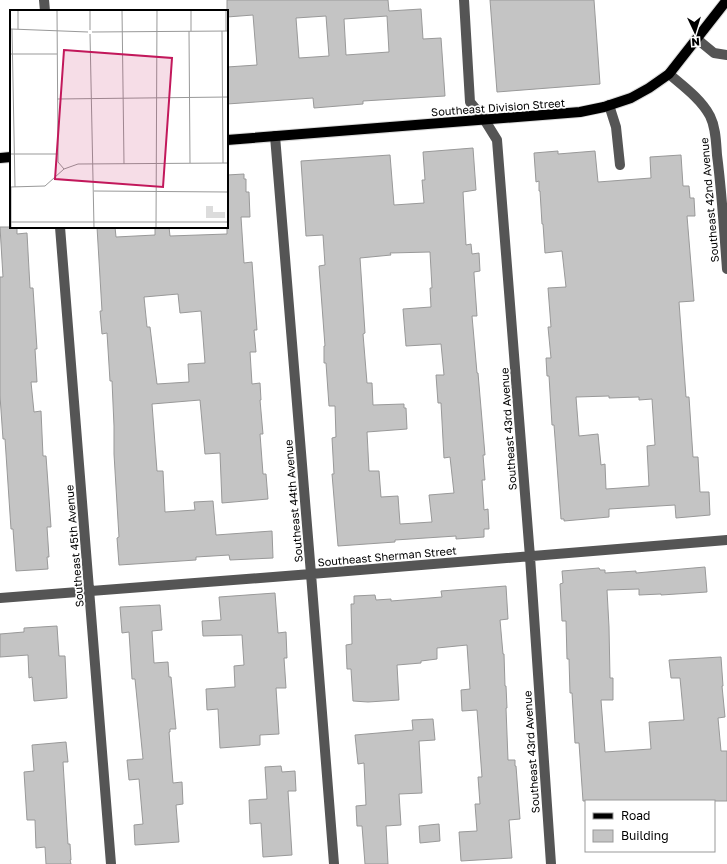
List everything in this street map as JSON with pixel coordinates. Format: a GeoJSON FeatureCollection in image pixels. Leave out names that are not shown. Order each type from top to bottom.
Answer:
{"type":"FeatureCollection","features":[{"type":"Feature","properties":{"kind":"main road","name":"Southeast Division Street"},"geometry":{"type":"LineString","coordinates":[[228,140],[580,112],[609,105],[631,98],[669,74],[727,0]]}},
{"type":"Feature","properties":{"kind":"main road"},"geometry":{"type":"LineString","coordinates":[[0,158],[10,157]]}},
{"type":"Feature","properties":{"kind":"street"},"geometry":{"type":"LineString","coordinates":[[44,0],[45,10]]}},
{"type":"Feature","properties":{"kind":"street","name":"Southeast 43rd Avenue"},"geometry":{"type":"LineString","coordinates":[[464,0],[470,102],[497,140],[530,557],[551,864]]}},
{"type":"Feature","properties":{"kind":"street"},"geometry":{"type":"LineString","coordinates":[[697,39],[714,53],[727,55]]}},
{"type":"Feature","properties":{"kind":"street","name":"Southeast 42nd Avenue"},"geometry":{"type":"LineString","coordinates":[[669,74],[689,91],[704,107],[710,116],[714,128],[723,171],[727,269]]}},
{"type":"Feature","properties":{"kind":"street"},"geometry":{"type":"LineString","coordinates":[[609,105],[616,127],[620,165]]}},
{"type":"Feature","properties":{"kind":"street","name":"Southeast 44th Avenue"},"geometry":{"type":"LineString","coordinates":[[275,136],[334,864]]}},
{"type":"Feature","properties":{"kind":"street","name":"Southeast 45th Avenue"},"geometry":{"type":"LineString","coordinates":[[60,228],[111,864]]}},
{"type":"Feature","properties":{"kind":"street","name":"Southeast Sherman Street"},"geometry":{"type":"LineString","coordinates":[[0,598],[530,557],[727,540]]}},
{"type":"Feature","properties":{"kind":"building"},"geometry":{"type":"Polygon","coordinates":[[[227,0],[388,0],[389,11],[421,9],[423,39],[441,38],[445,96],[363,101],[363,104],[314,108],[313,98],[228,104],[228,67],[257,65],[253,15],[228,17],[227,0]],[[326,16],[296,18],[299,58],[329,56],[326,16]],[[387,16],[344,19],[346,55],[389,52],[387,16]]]}},
{"type":"Feature","properties":{"kind":"building"},"geometry":{"type":"Polygon","coordinates":[[[490,0],[594,0],[600,84],[497,92],[490,0]]]}},
{"type":"Feature","properties":{"kind":"building"},"geometry":{"type":"Polygon","coordinates":[[[473,148],[476,190],[463,192],[466,245],[471,244],[472,254],[479,253],[480,271],[474,272],[477,316],[472,316],[485,455],[483,455],[485,480],[482,480],[484,510],[488,509],[489,529],[484,529],[484,537],[456,539],[456,536],[338,546],[332,474],[334,474],[332,438],[336,437],[335,406],[329,406],[326,363],[324,363],[325,346],[319,266],[325,265],[323,235],[306,236],[301,161],[390,155],[394,205],[424,203],[422,180],[425,180],[423,152],[473,148]],[[430,252],[390,253],[391,255],[360,258],[365,333],[363,334],[367,383],[372,383],[373,405],[404,404],[404,408],[406,408],[407,429],[367,432],[369,471],[379,471],[381,497],[398,496],[400,524],[432,522],[429,495],[454,493],[450,457],[444,458],[441,403],[438,403],[436,375],[444,375],[441,344],[406,346],[403,309],[431,307],[430,288],[432,288],[430,252]]]}},
{"type":"Feature","properties":{"kind":"building"},"geometry":{"type":"Polygon","coordinates":[[[558,151],[558,154],[595,151],[598,182],[651,178],[650,157],[681,155],[683,186],[689,186],[690,198],[694,198],[695,216],[687,216],[694,301],[679,302],[686,397],[689,397],[693,457],[698,457],[700,492],[709,492],[710,515],[676,518],[675,505],[609,509],[609,517],[564,521],[564,519],[561,519],[554,425],[552,425],[549,376],[547,376],[546,358],[551,358],[548,327],[551,327],[548,288],[566,287],[562,251],[545,253],[539,181],[536,182],[534,153],[558,151]],[[609,396],[576,397],[579,436],[598,434],[601,465],[605,464],[606,489],[649,486],[647,446],[655,445],[652,399],[639,400],[639,397],[609,398],[609,396]]]}},
{"type":"Feature","properties":{"kind":"building"},"geometry":{"type":"Polygon","coordinates":[[[244,174],[244,179],[246,179],[246,192],[249,192],[250,217],[241,217],[244,263],[252,262],[257,330],[254,330],[256,352],[250,352],[252,384],[260,383],[263,434],[260,434],[263,474],[266,474],[268,499],[222,503],[220,453],[205,454],[200,400],[152,404],[157,471],[163,471],[165,512],[195,510],[194,502],[213,501],[216,535],[272,531],[273,558],[230,560],[229,555],[196,557],[196,560],[119,565],[112,381],[110,381],[107,333],[102,334],[97,228],[115,228],[116,237],[155,235],[155,228],[169,228],[170,236],[227,234],[228,175],[244,174]],[[178,294],[144,297],[147,327],[150,327],[157,384],[189,382],[188,364],[205,363],[201,311],[180,313],[178,294]]]}},
{"type":"Feature","properties":{"kind":"building"},"geometry":{"type":"Polygon","coordinates":[[[0,227],[17,228],[17,234],[27,233],[30,288],[33,288],[37,349],[35,349],[37,382],[31,382],[34,412],[41,411],[43,456],[46,456],[51,527],[47,527],[49,557],[47,557],[48,569],[16,571],[0,396],[0,277],[3,277],[0,227]]]}},
{"type":"Feature","properties":{"kind":"building"},"geometry":{"type":"Polygon","coordinates":[[[705,567],[707,592],[639,595],[639,589],[607,590],[610,678],[613,678],[613,700],[601,700],[605,752],[651,749],[649,722],[684,720],[680,678],[671,678],[669,660],[721,657],[725,717],[718,718],[721,751],[727,751],[727,801],[583,801],[579,743],[575,743],[572,693],[570,693],[566,621],[562,621],[560,584],[563,583],[562,571],[599,568],[600,570],[605,570],[605,573],[636,571],[636,573],[705,567]]]}},
{"type":"Feature","properties":{"kind":"building"},"geometry":{"type":"Polygon","coordinates":[[[506,586],[508,619],[500,620],[506,686],[508,760],[515,760],[520,819],[509,820],[512,858],[461,861],[459,832],[477,831],[475,804],[480,804],[478,777],[482,777],[477,710],[462,711],[461,690],[470,689],[467,645],[437,648],[437,659],[421,661],[421,663],[397,665],[399,700],[368,702],[353,701],[351,669],[347,669],[346,645],[352,644],[351,604],[354,604],[354,596],[375,595],[376,600],[391,599],[391,601],[442,597],[441,591],[506,586]]]}},
{"type":"Feature","properties":{"kind":"building"},"geometry":{"type":"Polygon","coordinates":[[[275,593],[278,633],[286,632],[287,658],[284,658],[286,688],[276,688],[279,734],[260,735],[260,745],[220,748],[218,709],[207,710],[206,689],[235,687],[234,666],[244,665],[242,635],[203,636],[202,621],[221,620],[219,597],[275,593]]]}},
{"type":"Feature","properties":{"kind":"building"},"geometry":{"type":"Polygon","coordinates":[[[160,605],[162,630],[152,631],[154,663],[168,662],[169,677],[171,677],[176,729],[170,729],[169,732],[173,783],[182,782],[183,804],[176,805],[179,842],[135,845],[134,825],[143,824],[139,779],[129,780],[127,760],[143,759],[135,679],[132,679],[129,632],[122,633],[120,607],[160,605]]]}},
{"type":"Feature","properties":{"kind":"building"},"geometry":{"type":"Polygon","coordinates":[[[57,626],[59,656],[65,656],[67,698],[34,701],[32,677],[29,678],[28,655],[0,657],[0,634],[24,632],[24,628],[57,626]]]}},
{"type":"Feature","properties":{"kind":"building"},"geometry":{"type":"Polygon","coordinates":[[[433,719],[435,740],[419,741],[422,793],[399,794],[401,825],[386,826],[388,864],[365,864],[362,826],[357,826],[356,806],[366,805],[364,763],[358,764],[355,735],[413,730],[412,720],[433,719]]]}},
{"type":"Feature","properties":{"kind":"building"},"geometry":{"type":"Polygon","coordinates":[[[66,742],[68,762],[63,762],[68,844],[70,844],[71,864],[46,864],[45,847],[36,848],[35,820],[27,820],[24,772],[34,771],[32,745],[66,742]]]}},
{"type":"Feature","properties":{"kind":"building"},"geometry":{"type":"Polygon","coordinates":[[[281,766],[282,772],[295,771],[296,791],[288,791],[292,855],[263,857],[261,823],[250,824],[249,800],[267,799],[265,767],[281,766]]]}},
{"type":"Feature","properties":{"kind":"building"},"geometry":{"type":"Polygon","coordinates":[[[439,824],[440,841],[420,843],[419,826],[439,824]]]}}]}
